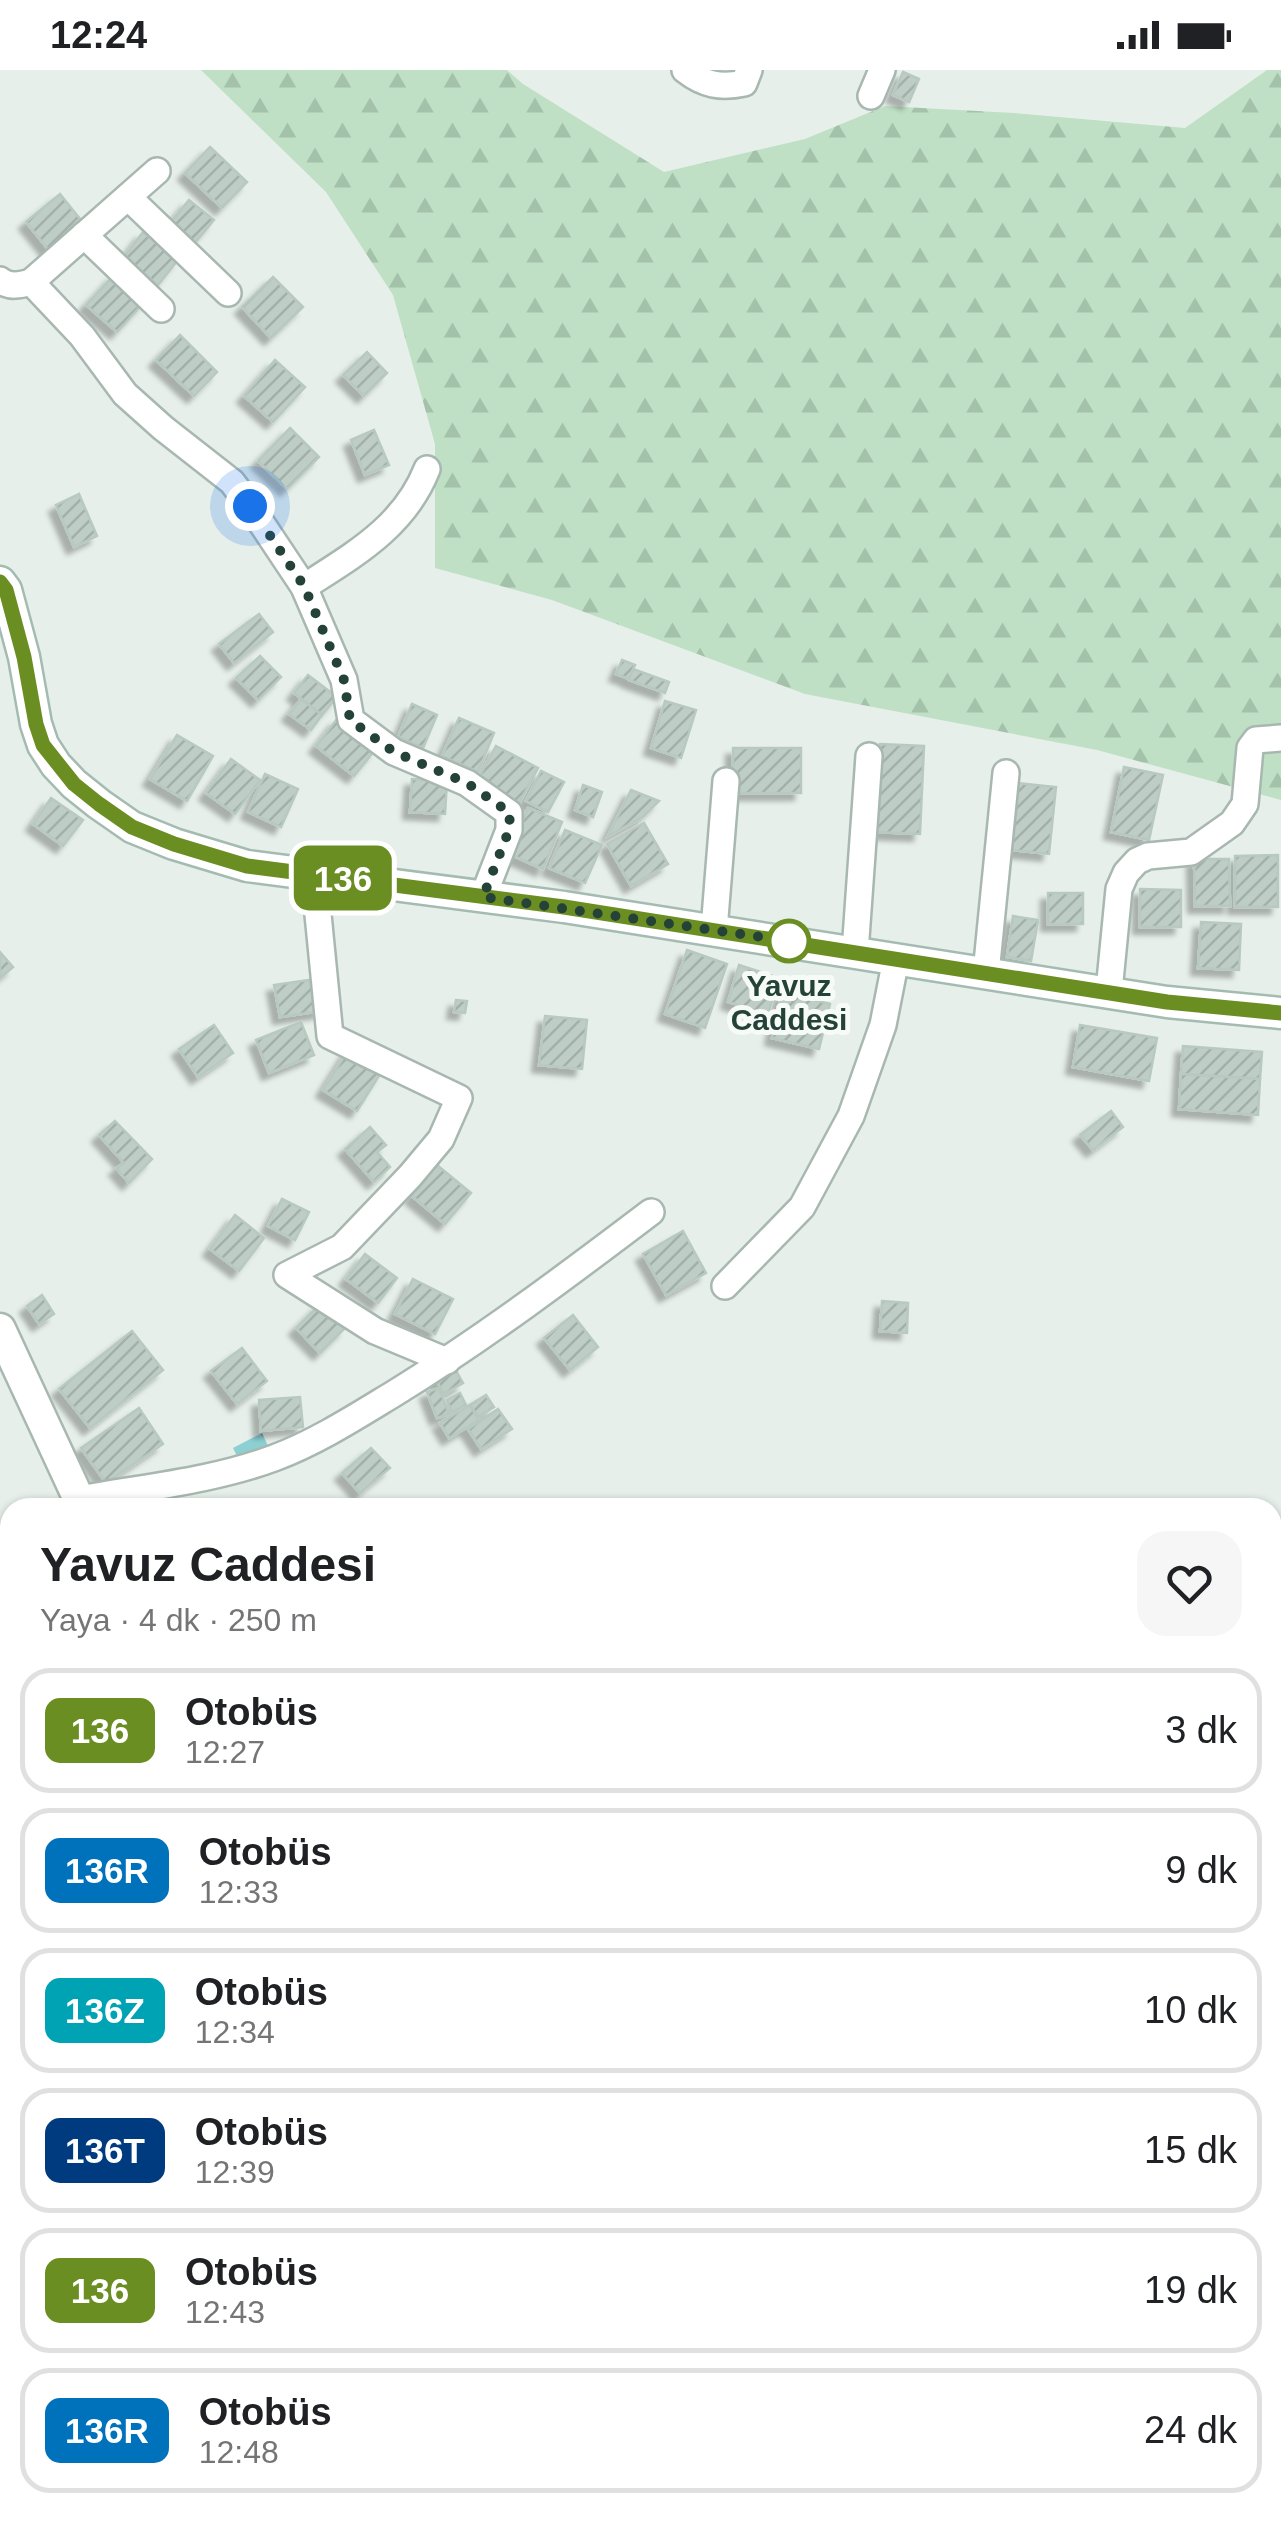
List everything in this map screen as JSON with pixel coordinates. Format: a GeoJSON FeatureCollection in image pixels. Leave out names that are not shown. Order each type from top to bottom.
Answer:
{"type":"FeatureCollection","features":[{"type":"Feature","properties":{"kind":"main road"},"geometry":{"type":"LineString","coordinates":[[0,582],[6,590],[24,657],[43,745],[74,784],[132,827],[174,844],[247,866],[714,930],[1194,1005],[1281,1013]]}},
{"type":"Feature","properties":{"kind":"main road"},"geometry":{"type":"LineString","coordinates":[[0,1329],[80,1498]]}},
{"type":"Feature","properties":{"kind":"street"},"geometry":{"type":"LineString","coordinates":[[685,70],[709,84],[728,87],[744,83],[748,70]]}},
{"type":"Feature","properties":{"kind":"street"},"geometry":{"type":"LineString","coordinates":[[872,96],[882,70]]}},
{"type":"Feature","properties":{"kind":"street"},"geometry":{"type":"LineString","coordinates":[[0,280],[18,285],[31,282],[157,170]]}},
{"type":"Feature","properties":{"kind":"street"},"geometry":{"type":"LineString","coordinates":[[128,197],[228,293]]}},
{"type":"Feature","properties":{"kind":"street"},"geometry":{"type":"LineString","coordinates":[[84,235],[161,309]]}},
{"type":"Feature","properties":{"kind":"street"},"geometry":{"type":"LineString","coordinates":[[31,282],[82,336],[125,394],[232,482],[304,586],[344,680],[350,720],[394,752],[467,783],[510,813],[509,830],[483,897]]}},
{"type":"Feature","properties":{"kind":"street"},"geometry":{"type":"LineString","coordinates":[[304,586],[364,548],[390,526],[418,492],[427,468]]}},
{"type":"Feature","properties":{"kind":"street"},"geometry":{"type":"LineString","coordinates":[[1109,991],[1120,889],[1126,873],[1148,856],[1191,852],[1232,823],[1244,804],[1250,748],[1256,740],[1281,738]]}},
{"type":"Feature","properties":{"kind":"street"},"geometry":{"type":"LineString","coordinates":[[855,952],[869,756]]}},
{"type":"Feature","properties":{"kind":"street"},"geometry":{"type":"LineString","coordinates":[[986,973],[1006,774]]}},
{"type":"Feature","properties":{"kind":"street"},"geometry":{"type":"LineString","coordinates":[[714,930],[726,781]]}},
{"type":"Feature","properties":{"kind":"street"},"geometry":{"type":"LineString","coordinates":[[314,874],[330,1036],[459,1098],[441,1139],[342,1247],[287,1275],[375,1331],[447,1361]]}},
{"type":"Feature","properties":{"kind":"street"},"geometry":{"type":"LineString","coordinates":[[725,1286],[802,1207],[851,1116],[884,1025],[896,958]]}},
{"type":"Feature","properties":{"kind":"street"},"geometry":{"type":"LineString","coordinates":[[106,1498],[230,1472],[278,1456],[354,1418],[447,1361],[535,1300],[651,1212]]}},
{"type":"Feature","properties":{"kind":"green space"},"geometry":{"type":"Polygon","coordinates":[[[201,70],[507,70],[523,84],[664,172],[805,139],[885,106],[1185,128],[1267,70],[1281,70],[1281,800],[1097,750],[805,694],[552,600],[435,568],[435,444],[393,295],[326,192],[201,70]]]}},
{"type":"Feature","properties":{"kind":"water"},"geometry":{"type":"Polygon","coordinates":[[[262,1433],[269,1448],[240,1462],[233,1448],[262,1433]]]}},
{"type":"Feature","properties":{"kind":"building"},"geometry":{"type":"Polygon","coordinates":[[[903,72],[919,79],[909,102],[893,95],[903,72]]]}},
{"type":"Feature","properties":{"kind":"building"},"geometry":{"type":"Polygon","coordinates":[[[210,147],[247,182],[222,208],[185,173],[210,147]]]}},
{"type":"Feature","properties":{"kind":"building"},"geometry":{"type":"Polygon","coordinates":[[[60,194],[85,225],[51,253],[26,222],[60,194]]]}},
{"type":"Feature","properties":{"kind":"building"},"geometry":{"type":"Polygon","coordinates":[[[189,200],[214,220],[194,244],[169,224],[189,200]]]}},
{"type":"Feature","properties":{"kind":"building"},"geometry":{"type":"Polygon","coordinates":[[[143,232],[178,260],[158,285],[124,257],[143,232]]]}},
{"type":"Feature","properties":{"kind":"building"},"geometry":{"type":"Polygon","coordinates":[[[115,274],[145,301],[117,332],[86,305],[115,274]]]}},
{"type":"Feature","properties":{"kind":"building"},"geometry":{"type":"Polygon","coordinates":[[[273,277],[303,307],[271,338],[242,307],[273,277]]]}},
{"type":"Feature","properties":{"kind":"building"},"geometry":{"type":"Polygon","coordinates":[[[180,335],[217,372],[194,396],[156,360],[180,335]]]}},
{"type":"Feature","properties":{"kind":"building"},"geometry":{"type":"Polygon","coordinates":[[[367,352],[387,373],[364,396],[343,375],[367,352]]]}},
{"type":"Feature","properties":{"kind":"building"},"geometry":{"type":"Polygon","coordinates":[[[275,360],[305,387],[273,422],[244,396],[275,360]]]}},
{"type":"Feature","properties":{"kind":"building"},"geometry":{"type":"Polygon","coordinates":[[[290,428],[319,457],[287,489],[258,461],[290,428]]]}},
{"type":"Feature","properties":{"kind":"building"},"geometry":{"type":"Polygon","coordinates":[[[374,430],[389,465],[365,475],[351,440],[374,430]]]}},
{"type":"Feature","properties":{"kind":"building"},"geometry":{"type":"Polygon","coordinates":[[[79,494],[97,536],[74,547],[56,505],[79,494]]]}},
{"type":"Feature","properties":{"kind":"building"},"geometry":{"type":"Polygon","coordinates":[[[259,614],[273,632],[234,663],[219,644],[259,614]]]}},
{"type":"Feature","properties":{"kind":"building"},"geometry":{"type":"Polygon","coordinates":[[[260,656],[281,677],[258,700],[236,678],[260,656]]]}},
{"type":"Feature","properties":{"kind":"building"},"geometry":{"type":"Polygon","coordinates":[[[622,660],[635,665],[629,679],[616,674],[622,660]]]}},
{"type":"Feature","properties":{"kind":"building"},"geometry":{"type":"Polygon","coordinates":[[[633,669],[669,682],[665,693],[629,680],[633,669]]]}},
{"type":"Feature","properties":{"kind":"building"},"geometry":{"type":"Polygon","coordinates":[[[308,675],[337,697],[322,715],[294,693],[308,675]]]}},
{"type":"Feature","properties":{"kind":"building"},"geometry":{"type":"Polygon","coordinates":[[[301,699],[322,715],[311,730],[289,714],[301,699]]]}},
{"type":"Feature","properties":{"kind":"building"},"geometry":{"type":"Polygon","coordinates":[[[665,701],[696,710],[681,758],[651,748],[665,701]]]}},
{"type":"Feature","properties":{"kind":"building"},"geometry":{"type":"Polygon","coordinates":[[[412,704],[437,715],[423,748],[398,737],[412,704]]]}},
{"type":"Feature","properties":{"kind":"building"},"geometry":{"type":"Polygon","coordinates":[[[459,718],[494,733],[478,772],[442,756],[459,718]]]}},
{"type":"Feature","properties":{"kind":"building"},"geometry":{"type":"Polygon","coordinates":[[[337,719],[375,750],[354,776],[316,746],[337,719]]]}},
{"type":"Feature","properties":{"kind":"building"},"geometry":{"type":"Polygon","coordinates":[[[177,735],[213,756],[187,801],[150,779],[177,735]]]}},
{"type":"Feature","properties":{"kind":"building"},"geometry":{"type":"Polygon","coordinates":[[[880,744],[924,746],[920,834],[876,832],[880,744]]]}},
{"type":"Feature","properties":{"kind":"building"},"geometry":{"type":"Polygon","coordinates":[[[496,746],[538,768],[519,803],[477,781],[496,746]]]}},
{"type":"Feature","properties":{"kind":"building"},"geometry":{"type":"Polygon","coordinates":[[[733,748],[801,748],[801,793],[733,793],[733,748]]]}},
{"type":"Feature","properties":{"kind":"building"},"geometry":{"type":"Polygon","coordinates":[[[231,759],[260,780],[235,814],[206,793],[231,759]]]}},
{"type":"Feature","properties":{"kind":"building"},"geometry":{"type":"Polygon","coordinates":[[[1124,767],[1163,775],[1149,840],[1111,832],[1124,767]]]}},
{"type":"Feature","properties":{"kind":"building"},"geometry":{"type":"Polygon","coordinates":[[[541,771],[564,782],[548,812],[526,801],[541,771]]]}},
{"type":"Feature","properties":{"kind":"building"},"geometry":{"type":"Polygon","coordinates":[[[265,774],[298,789],[281,827],[248,812],[265,774]]]}},
{"type":"Feature","properties":{"kind":"building"},"geometry":{"type":"Polygon","coordinates":[[[412,779],[447,781],[445,814],[410,812],[412,779]]]}},
{"type":"Feature","properties":{"kind":"building"},"geometry":{"type":"Polygon","coordinates":[[[1017,783],[1056,787],[1049,854],[1011,850],[1017,783]]]}},
{"type":"Feature","properties":{"kind":"building"},"geometry":{"type":"Polygon","coordinates":[[[583,785],[602,792],[593,817],[575,810],[583,785]]]}},
{"type":"Feature","properties":{"kind":"building"},"geometry":{"type":"Polygon","coordinates":[[[631,790],[659,801],[643,817],[608,836],[631,790]]]}},
{"type":"Feature","properties":{"kind":"building"},"geometry":{"type":"Polygon","coordinates":[[[51,798],[83,820],[63,846],[33,824],[51,798]]]}},
{"type":"Feature","properties":{"kind":"building"},"geometry":{"type":"Polygon","coordinates":[[[528,808],[562,822],[543,869],[509,854],[528,808]]]}},
{"type":"Feature","properties":{"kind":"building"},"geometry":{"type":"Polygon","coordinates":[[[644,823],[668,864],[631,886],[607,844],[644,823]]]}},
{"type":"Feature","properties":{"kind":"building"},"geometry":{"type":"Polygon","coordinates":[[[565,830],[602,845],[585,883],[549,868],[565,830]]]}},
{"type":"Feature","properties":{"kind":"building"},"geometry":{"type":"Polygon","coordinates":[[[1278,855],[1278,907],[1235,907],[1235,856],[1278,855]]]}},
{"type":"Feature","properties":{"kind":"building"},"geometry":{"type":"Polygon","coordinates":[[[1194,859],[1229,859],[1230,906],[1195,906],[1194,859]]]}},
{"type":"Feature","properties":{"kind":"building"},"geometry":{"type":"Polygon","coordinates":[[[1140,889],[1181,890],[1181,927],[1140,927],[1140,889]]]}},
{"type":"Feature","properties":{"kind":"building"},"geometry":{"type":"Polygon","coordinates":[[[1048,893],[1083,893],[1083,924],[1048,924],[1048,893]]]}},
{"type":"Feature","properties":{"kind":"building"},"geometry":{"type":"Polygon","coordinates":[[[1013,916],[1038,920],[1031,961],[1007,957],[1013,916]]]}},
{"type":"Feature","properties":{"kind":"building"},"geometry":{"type":"Polygon","coordinates":[[[1201,922],[1241,924],[1239,970],[1198,968],[1201,922]]]}},
{"type":"Feature","properties":{"kind":"building"},"geometry":{"type":"Polygon","coordinates":[[[687,950],[727,964],[705,1028],[665,1014],[687,950]]]}},
{"type":"Feature","properties":{"kind":"building"},"geometry":{"type":"Polygon","coordinates":[[[0,952],[13,967],[0,978],[0,952]]]}},
{"type":"Feature","properties":{"kind":"building"},"geometry":{"type":"Polygon","coordinates":[[[739,965],[779,978],[768,1014],[728,1002],[739,965]]]}},
{"type":"Feature","properties":{"kind":"building"},"geometry":{"type":"Polygon","coordinates":[[[316,979],[322,1011],[280,1017],[274,985],[316,979]]]}},
{"type":"Feature","properties":{"kind":"building"},"geometry":{"type":"Polygon","coordinates":[[[782,992],[830,1004],[819,1049],[772,1038],[782,992]]]}},
{"type":"Feature","properties":{"kind":"building"},"geometry":{"type":"Polygon","coordinates":[[[456,1000],[467,1001],[465,1013],[454,1012],[456,1000]]]}},
{"type":"Feature","properties":{"kind":"building"},"geometry":{"type":"Polygon","coordinates":[[[545,1016],[587,1020],[582,1069],[539,1065],[545,1016]]]}},
{"type":"Feature","properties":{"kind":"building"},"geometry":{"type":"Polygon","coordinates":[[[301,1022],[314,1055],[269,1073],[256,1040],[301,1022]]]}},
{"type":"Feature","properties":{"kind":"building"},"geometry":{"type":"Polygon","coordinates":[[[214,1025],[233,1053],[198,1077],[179,1049],[214,1025]]]}},
{"type":"Feature","properties":{"kind":"building"},"geometry":{"type":"Polygon","coordinates":[[[1080,1025],[1157,1038],[1149,1081],[1073,1067],[1080,1025]]]}},
{"type":"Feature","properties":{"kind":"building"},"geometry":{"type":"Polygon","coordinates":[[[1183,1046],[1262,1052],[1260,1079],[1181,1074],[1183,1046]]]}},
{"type":"Feature","properties":{"kind":"building"},"geometry":{"type":"Polygon","coordinates":[[[348,1050],[382,1071],[357,1111],[323,1090],[348,1050]]]}},
{"type":"Feature","properties":{"kind":"building"},"geometry":{"type":"Polygon","coordinates":[[[1181,1074],[1260,1079],[1258,1115],[1179,1109],[1181,1074]]]}},
{"type":"Feature","properties":{"kind":"building"},"geometry":{"type":"Polygon","coordinates":[[[1111,1111],[1123,1127],[1093,1150],[1080,1135],[1111,1111]]]}},
{"type":"Feature","properties":{"kind":"building"},"geometry":{"type":"Polygon","coordinates":[[[115,1121],[152,1159],[129,1183],[116,1168],[124,1163],[99,1135],[115,1121]]]}},
{"type":"Feature","properties":{"kind":"building"},"geometry":{"type":"Polygon","coordinates":[[[370,1127],[386,1145],[377,1152],[390,1167],[374,1182],[345,1149],[370,1127]]]}},
{"type":"Feature","properties":{"kind":"building"},"geometry":{"type":"Polygon","coordinates":[[[437,1165],[471,1193],[445,1224],[412,1196],[437,1165]]]}},
{"type":"Feature","properties":{"kind":"building"},"geometry":{"type":"Polygon","coordinates":[[[282,1199],[309,1212],[295,1240],[268,1226],[282,1199]]]}},
{"type":"Feature","properties":{"kind":"building"},"geometry":{"type":"Polygon","coordinates":[[[235,1215],[264,1238],[239,1271],[210,1249],[235,1215]]]}},
{"type":"Feature","properties":{"kind":"building"},"geometry":{"type":"Polygon","coordinates":[[[683,1231],[706,1273],[666,1295],[643,1254],[683,1231]]]}},
{"type":"Feature","properties":{"kind":"building"},"geometry":{"type":"Polygon","coordinates":[[[365,1254],[397,1278],[378,1303],[346,1279],[365,1254]]]}},
{"type":"Feature","properties":{"kind":"building"},"geometry":{"type":"Polygon","coordinates":[[[413,1279],[453,1299],[435,1334],[395,1314],[413,1279]]]}},
{"type":"Feature","properties":{"kind":"building"},"geometry":{"type":"Polygon","coordinates":[[[42,1295],[54,1314],[39,1324],[27,1306],[42,1295]]]}},
{"type":"Feature","properties":{"kind":"building"},"geometry":{"type":"Polygon","coordinates":[[[882,1301],[908,1303],[907,1333],[880,1331],[882,1301]]]}},
{"type":"Feature","properties":{"kind":"building"},"geometry":{"type":"Polygon","coordinates":[[[320,1304],[345,1328],[320,1353],[296,1328],[320,1304]]]}},
{"type":"Feature","properties":{"kind":"building"},"geometry":{"type":"Polygon","coordinates":[[[573,1315],[598,1347],[570,1370],[544,1338],[573,1315]]]}},
{"type":"Feature","properties":{"kind":"building"},"geometry":{"type":"Polygon","coordinates":[[[132,1331],[163,1370],[90,1428],[59,1389],[132,1331]]]}},
{"type":"Feature","properties":{"kind":"building"},"geometry":{"type":"Polygon","coordinates":[[[242,1348],[267,1381],[237,1404],[211,1371],[242,1348]]]}},
{"type":"Feature","properties":{"kind":"building"},"geometry":{"type":"Polygon","coordinates":[[[454,1367],[463,1383],[444,1394],[435,1378],[454,1367]]]}},
{"type":"Feature","properties":{"kind":"building"},"geometry":{"type":"Polygon","coordinates":[[[439,1388],[449,1414],[437,1418],[427,1392],[439,1388]]]}},
{"type":"Feature","properties":{"kind":"building"},"geometry":{"type":"Polygon","coordinates":[[[460,1393],[466,1405],[452,1412],[447,1400],[460,1393]]]}},
{"type":"Feature","properties":{"kind":"building"},"geometry":{"type":"Polygon","coordinates":[[[486,1395],[494,1407],[478,1417],[470,1405],[486,1395]]]}},
{"type":"Feature","properties":{"kind":"building"},"geometry":{"type":"Polygon","coordinates":[[[300,1397],[303,1427],[261,1431],[259,1400],[300,1397]]]}},
{"type":"Feature","properties":{"kind":"building"},"geometry":{"type":"Polygon","coordinates":[[[470,1405],[479,1420],[449,1438],[440,1423],[470,1405]]]}},
{"type":"Feature","properties":{"kind":"building"},"geometry":{"type":"Polygon","coordinates":[[[139,1408],[163,1444],[106,1483],[81,1448],[139,1408]]]}},
{"type":"Feature","properties":{"kind":"building"},"geometry":{"type":"Polygon","coordinates":[[[498,1409],[512,1429],[481,1449],[468,1429],[498,1409]]]}},
{"type":"Feature","properties":{"kind":"building"},"geometry":{"type":"Polygon","coordinates":[[[371,1448],[390,1468],[360,1493],[342,1473],[371,1448]]]}},
{"type":"Feature","properties":{"kind":"bus line","name":"136"},"geometry":{"type":"LineString","coordinates":[[0,582],[6,590],[24,657],[36,724],[56,765],[74,784],[132,827],[174,844],[247,866],[564,907],[1167,1002],[1281,1013]]}},
{"type":"Feature","properties":{"kind":"place","name":"Yavuz Caddesi"},"geometry":{"type":"Point","coordinates":[789,941]}},
{"type":"Feature","properties":{"kind":"route"},"geometry":{"type":"LineString","coordinates":[[250,506],[304,586],[344,680],[350,720],[394,752],[467,783],[510,813],[509,830],[483,897],[789,941]]}}]}
